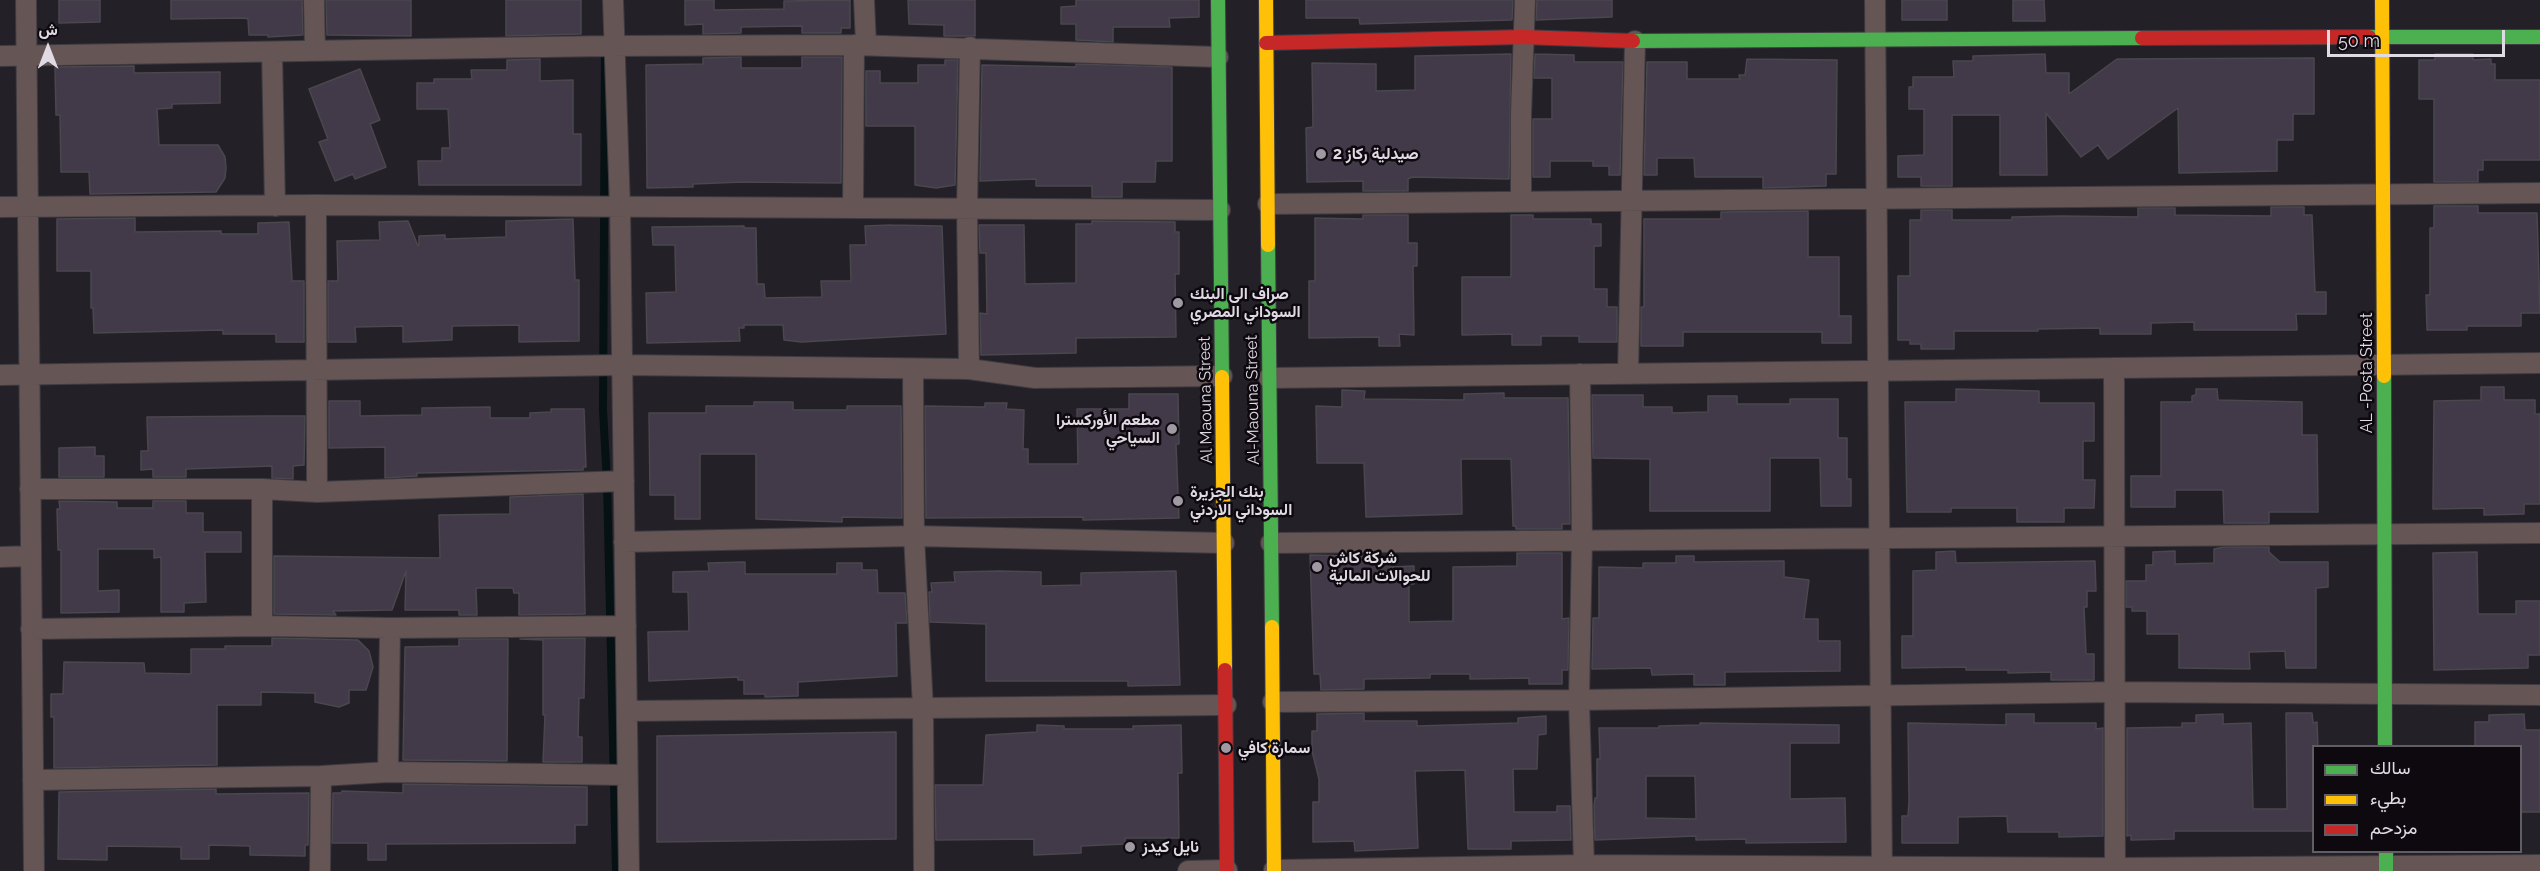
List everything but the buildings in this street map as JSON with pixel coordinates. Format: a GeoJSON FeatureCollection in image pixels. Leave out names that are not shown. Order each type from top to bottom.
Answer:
{"type":"FeatureCollection","features":[{"type":"Feature","properties":{"kind":"main road","name":"Al Maouna Street"},"geometry":{"type":"LineString","coordinates":[[1218,0],[1227,871]]}},
{"type":"Feature","properties":{"kind":"main road","name":"Al-Maouna Street"},"geometry":{"type":"LineString","coordinates":[[1266,0],[1274,871]]}},
{"type":"Feature","properties":{"kind":"main road","name":"AL -Posta Street"},"geometry":{"type":"LineString","coordinates":[[2382,0],[2385,745]]}},
{"type":"Feature","properties":{"kind":"main road"},"geometry":{"type":"LineString","coordinates":[[1266,43],[1522,37],[1635,40],[2540,37]]}},
{"type":"Feature","properties":{"kind":"street"},"geometry":{"type":"LineString","coordinates":[[26,0],[34,871]]}},
{"type":"Feature","properties":{"kind":"street"},"geometry":{"type":"LineString","coordinates":[[314,0],[315,51]]}},
{"type":"Feature","properties":{"kind":"street"},"geometry":{"type":"LineString","coordinates":[[613,0],[620,207],[628,871]]}},
{"type":"Feature","properties":{"kind":"street"},"geometry":{"type":"LineString","coordinates":[[854,45],[866,44],[864,0]]}},
{"type":"Feature","properties":{"kind":"street"},"geometry":{"type":"LineString","coordinates":[[1521,201],[1522,37],[1525,0]]}},
{"type":"Feature","properties":{"kind":"street"},"geometry":{"type":"LineString","coordinates":[[1875,0],[1882,869]]}},
{"type":"Feature","properties":{"kind":"street"},"geometry":{"type":"LineString","coordinates":[[1628,374],[1635,40]]}},
{"type":"Feature","properties":{"kind":"street"},"geometry":{"type":"LineString","coordinates":[[0,56],[613,46],[854,45],[970,47],[1218,57]]}},
{"type":"Feature","properties":{"kind":"street"},"geometry":{"type":"LineString","coordinates":[[853,207],[854,45]]}},
{"type":"Feature","properties":{"kind":"street"},"geometry":{"type":"LineString","coordinates":[[969,369],[967,208],[970,47]]}},
{"type":"Feature","properties":{"kind":"street"},"geometry":{"type":"LineString","coordinates":[[272,52],[275,206]]}},
{"type":"Feature","properties":{"kind":"street"},"geometry":{"type":"LineString","coordinates":[[1268,204],[2540,193]]}},
{"type":"Feature","properties":{"kind":"street"},"geometry":{"type":"LineString","coordinates":[[316,205],[317,492]]}},
{"type":"Feature","properties":{"kind":"street"},"geometry":{"type":"LineString","coordinates":[[0,207],[316,205],[1220,210]]}},
{"type":"Feature","properties":{"kind":"street"},"geometry":{"type":"LineString","coordinates":[[1269,378],[2540,363]]}},
{"type":"Feature","properties":{"kind":"street"},"geometry":{"type":"LineString","coordinates":[[0,375],[622,365],[969,369],[1035,378],[1222,376]]}},
{"type":"Feature","properties":{"kind":"street"},"geometry":{"type":"LineString","coordinates":[[2114,368],[2115,870]]}},
{"type":"Feature","properties":{"kind":"street"},"geometry":{"type":"LineString","coordinates":[[913,369],[914,536],[923,708],[924,871]]}},
{"type":"Feature","properties":{"kind":"street"},"geometry":{"type":"LineString","coordinates":[[1580,374],[1582,538],[1579,700],[1584,865]]}},
{"type":"Feature","properties":{"kind":"street"},"geometry":{"type":"LineString","coordinates":[[30,489],[262,489],[317,492],[624,481]]}},
{"type":"Feature","properties":{"kind":"street"},"geometry":{"type":"LineString","coordinates":[[262,489],[262,626]]}},
{"type":"Feature","properties":{"kind":"street"},"geometry":{"type":"LineString","coordinates":[[1271,543],[1582,538],[2115,538],[2540,533]]}},
{"type":"Feature","properties":{"kind":"street"},"geometry":{"type":"LineString","coordinates":[[624,542],[914,536],[1224,543]]}},
{"type":"Feature","properties":{"kind":"street"},"geometry":{"type":"LineString","coordinates":[[0,557],[31,556]]}},
{"type":"Feature","properties":{"kind":"street"},"geometry":{"type":"LineString","coordinates":[[32,629],[262,626],[390,628],[626,626]]}},
{"type":"Feature","properties":{"kind":"street"},"geometry":{"type":"LineString","coordinates":[[388,772],[390,628]]}},
{"type":"Feature","properties":{"kind":"street"},"geometry":{"type":"LineString","coordinates":[[1273,702],[2114,692],[2540,695]]}},
{"type":"Feature","properties":{"kind":"street"},"geometry":{"type":"LineString","coordinates":[[627,711],[1226,705]]}},
{"type":"Feature","properties":{"kind":"street"},"geometry":{"type":"LineString","coordinates":[[33,780],[321,776],[388,772],[627,775]]}},
{"type":"Feature","properties":{"kind":"street"},"geometry":{"type":"LineString","coordinates":[[320,871],[321,776]]}},
{"type":"Feature","properties":{"kind":"street"},"geometry":{"type":"LineString","coordinates":[[1274,871],[1584,865],[2115,870],[2386,863],[2540,865]]}},
{"type":"Feature","properties":{"kind":"street"},"geometry":{"type":"LineString","coordinates":[[1188,871],[1227,871]]}},
{"type":"Feature","properties":{"kind":"waterway"},"geometry":{"type":"LineString","coordinates":[[605,48],[603,410],[607,482],[616,871]]}},
{"type":"Feature","properties":{"kind":"traffic: fast"},"geometry":{"type":"LineString","coordinates":[[1218,0],[1222,377]]}},
{"type":"Feature","properties":{"kind":"traffic: fast"},"geometry":{"type":"LineString","coordinates":[[2369,37],[2540,37]]}},
{"type":"Feature","properties":{"kind":"traffic: fast"},"geometry":{"type":"LineString","coordinates":[[1633,41],[2142,38]]}},
{"type":"Feature","properties":{"kind":"traffic: fast"},"geometry":{"type":"LineString","coordinates":[[1268,245],[1272,627]]}},
{"type":"Feature","properties":{"kind":"traffic: fast"},"geometry":{"type":"LineString","coordinates":[[2384,376],[2385,745]]}},
{"type":"Feature","properties":{"kind":"traffic: fast"},"geometry":{"type":"LineString","coordinates":[[2386,853],[2386,871]]}},
{"type":"Feature","properties":{"kind":"traffic: slow"},"geometry":{"type":"LineString","coordinates":[[1266,0],[1268,245]]}},
{"type":"Feature","properties":{"kind":"traffic: slow"},"geometry":{"type":"LineString","coordinates":[[2382,0],[2384,376]]}},
{"type":"Feature","properties":{"kind":"traffic: slow"},"geometry":{"type":"LineString","coordinates":[[1222,377],[1225,670]]}},
{"type":"Feature","properties":{"kind":"traffic: slow"},"geometry":{"type":"LineString","coordinates":[[1272,627],[1274,871]]}},
{"type":"Feature","properties":{"kind":"traffic: jam"},"geometry":{"type":"LineString","coordinates":[[1266,43],[1522,37],[1633,41]]}},
{"type":"Feature","properties":{"kind":"traffic: jam"},"geometry":{"type":"LineString","coordinates":[[2142,38],[2369,37]]}},
{"type":"Feature","properties":{"kind":"traffic: jam"},"geometry":{"type":"LineString","coordinates":[[1225,670],[1227,871]]}},
{"type":"Feature","properties":{"kind":"place","name":"صيدلية ركاز 2"},"geometry":{"type":"Point","coordinates":[1321,154]}},
{"type":"Feature","properties":{"kind":"place","name":"صراف الي البنك السوداني المصري"},"geometry":{"type":"Point","coordinates":[1178,303]}},
{"type":"Feature","properties":{"kind":"place","name":"مطعم الأوركسترا السياحي"},"geometry":{"type":"Point","coordinates":[1172,429]}},
{"type":"Feature","properties":{"kind":"place","name":"بنك الجزيرة السوداني الاردني"},"geometry":{"type":"Point","coordinates":[1178,501]}},
{"type":"Feature","properties":{"kind":"place","name":"شركة كاش للحوالات المالية"},"geometry":{"type":"Point","coordinates":[1317,567]}},
{"type":"Feature","properties":{"kind":"place","name":"سمارة كافي"},"geometry":{"type":"Point","coordinates":[1226,748]}},
{"type":"Feature","properties":{"kind":"place","name":"نايل كيدز"},"geometry":{"type":"Point","coordinates":[1130,847]}}]}
